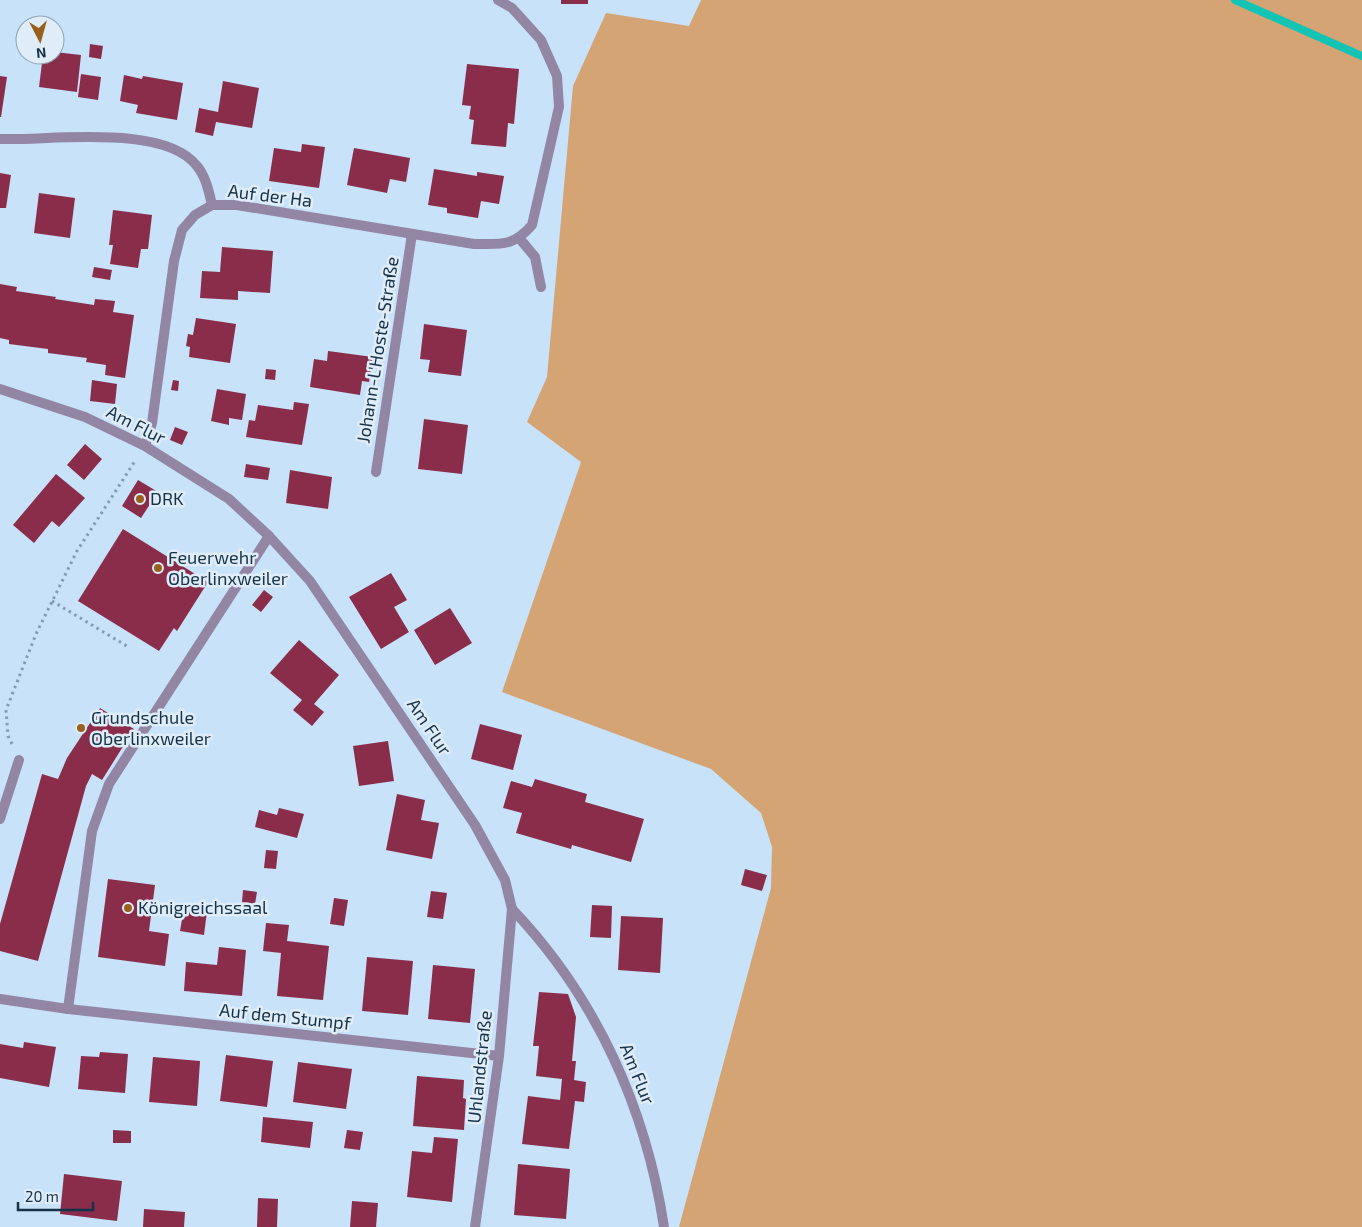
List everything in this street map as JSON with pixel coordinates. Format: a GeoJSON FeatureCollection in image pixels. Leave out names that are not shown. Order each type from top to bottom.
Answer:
{"type":"FeatureCollection","features":[{"type":"Feature","properties":{"kind":"street"},"geometry":{"type":"LineString","coordinates":[[498,0],[512,8],[540,40],[557,76],[559,107],[539,202],[532,225],[520,239],[535,256],[541,287]]}},
{"type":"Feature","properties":{"kind":"street"},"geometry":{"type":"LineString","coordinates":[[0,139],[25,140],[88,136],[155,144],[184,154],[197,166],[207,186],[212,206]]}},
{"type":"Feature","properties":{"kind":"street","name":"Auf der Ha"},"geometry":{"type":"LineString","coordinates":[[145,446],[152,423],[174,261],[182,230],[195,215],[212,206],[237,205],[474,244],[502,244],[520,239]]}},
{"type":"Feature","properties":{"kind":"street","name":"Johann-L'Hoste-Straße"},"geometry":{"type":"LineString","coordinates":[[376,472],[412,234]]}},
{"type":"Feature","properties":{"kind":"street","name":"Am Flur"},"geometry":{"type":"LineString","coordinates":[[0,389],[85,417],[145,446],[229,499],[269,536],[310,581],[475,825],[505,880],[512,909],[540,938],[574,987],[618,1064],[648,1149],[664,1227]]}},
{"type":"Feature","properties":{"kind":"street"},"geometry":{"type":"LineString","coordinates":[[68,1008],[92,831],[110,784],[269,536]]}},
{"type":"Feature","properties":{"kind":"street"},"geometry":{"type":"LineString","coordinates":[[0,819],[19,760]]}},
{"type":"Feature","properties":{"kind":"street","name":"Uhlandstraße"},"geometry":{"type":"LineString","coordinates":[[475,1227],[500,1056],[512,909]]}},
{"type":"Feature","properties":{"kind":"street","name":"Auf dem Stumpf"},"geometry":{"type":"LineString","coordinates":[[0,999],[500,1056]]}},
{"type":"Feature","properties":{"kind":"path"},"geometry":{"type":"LineString","coordinates":[[19,760],[8,736],[6,710],[36,634],[77,551],[145,446]]}},
{"type":"Feature","properties":{"kind":"path"},"geometry":{"type":"LineString","coordinates":[[52,601],[130,648]]}},
{"type":"Feature","properties":{"kind":"shaded area"},"geometry":{"type":"Polygon","coordinates":[[[701,0],[1362,0],[1362,1227],[679,1227],[771,888],[772,847],[761,813],[711,769],[502,692],[581,462],[527,422],[547,377],[573,86],[606,13],[689,26],[701,0]]]}},
{"type":"Feature","properties":{"kind":"building"},"geometry":{"type":"Polygon","coordinates":[[[561,0],[588,0],[588,4],[561,4],[561,0]]]}},
{"type":"Feature","properties":{"kind":"building"},"geometry":{"type":"Polygon","coordinates":[[[90,44],[103,46],[101,59],[89,57],[90,44]]]}},
{"type":"Feature","properties":{"kind":"building"},"geometry":{"type":"Polygon","coordinates":[[[65,53],[81,55],[77,92],[39,87],[42,65],[65,65],[65,53]]]}},
{"type":"Feature","properties":{"kind":"building"},"geometry":{"type":"Polygon","coordinates":[[[467,64],[519,69],[514,124],[508,123],[506,147],[471,144],[474,120],[469,119],[471,106],[462,105],[467,64]]]}},
{"type":"Feature","properties":{"kind":"building"},"geometry":{"type":"Polygon","coordinates":[[[81,74],[101,77],[98,100],[78,97],[81,74]]]}},
{"type":"Feature","properties":{"kind":"building"},"geometry":{"type":"Polygon","coordinates":[[[124,75],[142,79],[143,76],[183,83],[177,120],[136,113],[138,105],[120,101],[124,75]]]}},
{"type":"Feature","properties":{"kind":"building"},"geometry":{"type":"Polygon","coordinates":[[[0,76],[7,77],[1,117],[0,117],[0,76]]]}},
{"type":"Feature","properties":{"kind":"building"},"geometry":{"type":"Polygon","coordinates":[[[223,81],[259,88],[252,128],[216,122],[213,136],[195,132],[199,108],[218,112],[223,81]]]}},
{"type":"Feature","properties":{"kind":"building"},"geometry":{"type":"Polygon","coordinates":[[[302,144],[325,147],[319,188],[269,181],[274,148],[301,152],[302,144]]]}},
{"type":"Feature","properties":{"kind":"building"},"geometry":{"type":"Polygon","coordinates":[[[354,148],[410,158],[406,182],[390,179],[387,193],[347,185],[354,148]]]}},
{"type":"Feature","properties":{"kind":"building"},"geometry":{"type":"Polygon","coordinates":[[[434,169],[477,176],[477,172],[504,176],[499,204],[481,201],[478,218],[447,213],[447,208],[428,205],[434,169]]]}},
{"type":"Feature","properties":{"kind":"building"},"geometry":{"type":"Polygon","coordinates":[[[0,173],[11,175],[6,208],[0,208],[0,173]]]}},
{"type":"Feature","properties":{"kind":"building"},"geometry":{"type":"Polygon","coordinates":[[[39,193],[75,198],[70,238],[34,233],[39,193]]]}},
{"type":"Feature","properties":{"kind":"building"},"geometry":{"type":"Polygon","coordinates":[[[113,210],[152,215],[148,249],[141,249],[138,268],[110,264],[113,245],[109,245],[113,210]]]}},
{"type":"Feature","properties":{"kind":"building"},"geometry":{"type":"Polygon","coordinates":[[[222,247],[273,251],[270,293],[238,291],[238,300],[200,298],[202,271],[220,272],[222,247]]]}},
{"type":"Feature","properties":{"kind":"building"},"geometry":{"type":"Polygon","coordinates":[[[94,267],[112,270],[110,280],[92,277],[94,267]]]}},
{"type":"Feature","properties":{"kind":"building"},"geometry":{"type":"Polygon","coordinates":[[[0,284],[17,287],[16,291],[94,305],[95,299],[115,301],[113,312],[134,315],[125,378],[105,375],[106,365],[86,362],[87,358],[48,353],[48,349],[9,344],[9,340],[0,338],[0,284]]]}},
{"type":"Feature","properties":{"kind":"building"},"geometry":{"type":"Polygon","coordinates":[[[196,318],[236,324],[230,363],[189,357],[190,347],[186,346],[188,334],[193,335],[196,318]]]}},
{"type":"Feature","properties":{"kind":"building"},"geometry":{"type":"Polygon","coordinates":[[[424,324],[467,330],[461,376],[428,372],[430,360],[420,359],[424,324]]]}},
{"type":"Feature","properties":{"kind":"building"},"geometry":{"type":"Polygon","coordinates":[[[328,351],[373,357],[369,382],[362,381],[360,395],[310,387],[314,359],[327,361],[328,351]]]}},
{"type":"Feature","properties":{"kind":"building"},"geometry":{"type":"Polygon","coordinates":[[[266,369],[276,370],[275,380],[265,379],[266,369]]]}},
{"type":"Feature","properties":{"kind":"building"},"geometry":{"type":"Polygon","coordinates":[[[92,380],[117,384],[115,404],[90,401],[92,380]]]}},
{"type":"Feature","properties":{"kind":"building"},"geometry":{"type":"Polygon","coordinates":[[[173,380],[179,381],[178,391],[171,390],[173,380]]]}},
{"type":"Feature","properties":{"kind":"building"},"geometry":{"type":"Polygon","coordinates":[[[217,389],[246,394],[242,420],[229,418],[229,425],[211,421],[217,389]]]}},
{"type":"Feature","properties":{"kind":"building"},"geometry":{"type":"Polygon","coordinates":[[[294,402],[309,404],[302,445],[246,437],[249,420],[255,421],[258,405],[293,410],[294,402]]]}},
{"type":"Feature","properties":{"kind":"building"},"geometry":{"type":"Polygon","coordinates":[[[424,419],[468,425],[462,474],[418,469],[424,419]]]}},
{"type":"Feature","properties":{"kind":"building"},"geometry":{"type":"Polygon","coordinates":[[[175,427],[188,432],[182,445],[170,440],[175,427]]]}},
{"type":"Feature","properties":{"kind":"building"},"geometry":{"type":"Polygon","coordinates":[[[85,444],[102,459],[84,480],[67,465],[85,444]]]}},
{"type":"Feature","properties":{"kind":"building"},"geometry":{"type":"Polygon","coordinates":[[[246,464],[270,468],[268,480],[244,477],[246,464]]]}},
{"type":"Feature","properties":{"kind":"building"},"geometry":{"type":"Polygon","coordinates":[[[290,470],[332,477],[328,509],[286,503],[290,470]]]}},
{"type":"Feature","properties":{"kind":"building"},"geometry":{"type":"Polygon","coordinates":[[[56,474],[85,498],[59,527],[52,521],[34,543],[13,525],[56,474]]]}},
{"type":"Feature","properties":{"kind":"building","name":"DRK"},"geometry":{"type":"Polygon","coordinates":[[[138,480],[158,492],[141,518],[122,506],[138,480]]]}},
{"type":"Feature","properties":{"kind":"building"},"geometry":{"type":"Polygon","coordinates":[[[123,529],[208,582],[177,631],[174,628],[159,651],[78,601],[123,529]]]}},
{"type":"Feature","properties":{"kind":"building"},"geometry":{"type":"Polygon","coordinates":[[[391,573],[407,600],[394,607],[409,632],[381,649],[349,597],[391,573]]]}},
{"type":"Feature","properties":{"kind":"building"},"geometry":{"type":"Polygon","coordinates":[[[264,590],[273,597],[261,612],[252,605],[264,590]]]}},
{"type":"Feature","properties":{"kind":"building"},"geometry":{"type":"Polygon","coordinates":[[[450,608],[472,643],[435,665],[414,630],[450,608]]]}},
{"type":"Feature","properties":{"kind":"building"},"geometry":{"type":"Polygon","coordinates":[[[299,640],[339,675],[314,704],[324,712],[312,726],[293,710],[302,700],[270,673],[299,640]]]}},
{"type":"Feature","properties":{"kind":"building"},"geometry":{"type":"Polygon","coordinates":[[[100,708],[134,729],[102,780],[92,774],[86,786],[38,961],[0,951],[0,924],[42,774],[58,779],[67,758],[100,708]]]}},
{"type":"Feature","properties":{"kind":"building"},"geometry":{"type":"Polygon","coordinates":[[[480,724],[522,735],[513,770],[471,759],[480,724]]]}},
{"type":"Feature","properties":{"kind":"building"},"geometry":{"type":"Polygon","coordinates":[[[388,741],[394,781],[359,786],[353,746],[388,741]]]}},
{"type":"Feature","properties":{"kind":"building"},"geometry":{"type":"Polygon","coordinates":[[[535,779],[587,794],[585,802],[644,819],[631,862],[572,845],[571,849],[516,833],[522,813],[503,808],[511,781],[532,787],[535,779]]]}},
{"type":"Feature","properties":{"kind":"building"},"geometry":{"type":"Polygon","coordinates":[[[397,794],[425,800],[421,820],[439,823],[432,859],[386,850],[397,794]]]}},
{"type":"Feature","properties":{"kind":"building"},"geometry":{"type":"Polygon","coordinates":[[[279,808],[304,814],[297,838],[255,827],[259,810],[277,815],[279,808]]]}},
{"type":"Feature","properties":{"kind":"building"},"geometry":{"type":"Polygon","coordinates":[[[266,850],[278,851],[276,869],[264,868],[266,850]]]}},
{"type":"Feature","properties":{"kind":"building"},"geometry":{"type":"Polygon","coordinates":[[[745,869],[767,875],[762,891],[741,885],[745,869]]]}},
{"type":"Feature","properties":{"kind":"building","name":"Königreichssaal"},"geometry":{"type":"Polygon","coordinates":[[[108,879],[155,885],[149,931],[169,934],[165,966],[98,957],[108,879]]]}},
{"type":"Feature","properties":{"kind":"building"},"geometry":{"type":"Polygon","coordinates":[[[243,890],[257,892],[255,904],[242,902],[243,890]]]}},
{"type":"Feature","properties":{"kind":"building"},"geometry":{"type":"Polygon","coordinates":[[[431,891],[447,893],[443,919],[427,917],[431,891]]]}},
{"type":"Feature","properties":{"kind":"building"},"geometry":{"type":"Polygon","coordinates":[[[334,898],[348,900],[344,926],[330,924],[334,898]]]}},
{"type":"Feature","properties":{"kind":"building"},"geometry":{"type":"Polygon","coordinates":[[[592,905],[612,906],[611,938],[590,937],[592,905]]]}},
{"type":"Feature","properties":{"kind":"building"},"geometry":{"type":"Polygon","coordinates":[[[184,908],[207,911],[204,935],[180,931],[184,908]]]}},
{"type":"Feature","properties":{"kind":"building"},"geometry":{"type":"Polygon","coordinates":[[[621,916],[663,918],[660,973],[618,970],[621,916]]]}},
{"type":"Feature","properties":{"kind":"building"},"geometry":{"type":"Polygon","coordinates":[[[266,923],[289,925],[287,941],[329,946],[323,1000],[277,996],[281,953],[263,951],[266,923]]]}},
{"type":"Feature","properties":{"kind":"building"},"geometry":{"type":"Polygon","coordinates":[[[219,947],[246,950],[242,996],[184,991],[186,962],[217,965],[219,947]]]}},
{"type":"Feature","properties":{"kind":"building"},"geometry":{"type":"Polygon","coordinates":[[[367,957],[413,961],[408,1015],[362,1011],[367,957]]]}},
{"type":"Feature","properties":{"kind":"building"},"geometry":{"type":"Polygon","coordinates":[[[433,965],[475,969],[470,1023],[428,1019],[433,965]]]}},
{"type":"Feature","properties":{"kind":"building"},"geometry":{"type":"Polygon","coordinates":[[[539,992],[568,994],[576,1017],[572,1061],[576,1061],[574,1080],[586,1082],[584,1102],[575,1101],[569,1149],[522,1144],[528,1096],[560,1100],[562,1079],[536,1076],[539,1046],[533,1046],[539,992]]]}},
{"type":"Feature","properties":{"kind":"building"},"geometry":{"type":"Polygon","coordinates":[[[24,1042],[56,1047],[49,1087],[0,1078],[0,1044],[23,1048],[24,1042]]]}},
{"type":"Feature","properties":{"kind":"building"},"geometry":{"type":"Polygon","coordinates":[[[100,1052],[128,1054],[125,1093],[78,1089],[81,1056],[99,1057],[100,1052]]]}},
{"type":"Feature","properties":{"kind":"building"},"geometry":{"type":"Polygon","coordinates":[[[226,1055],[273,1061],[267,1107],[220,1101],[226,1055]]]}},
{"type":"Feature","properties":{"kind":"building"},"geometry":{"type":"Polygon","coordinates":[[[153,1057],[200,1061],[197,1106],[149,1102],[153,1057]]]}},
{"type":"Feature","properties":{"kind":"building"},"geometry":{"type":"Polygon","coordinates":[[[298,1062],[352,1069],[346,1109],[293,1102],[298,1062]]]}},
{"type":"Feature","properties":{"kind":"building"},"geometry":{"type":"Polygon","coordinates":[[[417,1076],[464,1080],[463,1098],[466,1099],[464,1130],[413,1126],[417,1076]]]}},
{"type":"Feature","properties":{"kind":"building"},"geometry":{"type":"Polygon","coordinates":[[[263,1117],[313,1122],[310,1148],[261,1142],[263,1117]]]}},
{"type":"Feature","properties":{"kind":"building"},"geometry":{"type":"Polygon","coordinates":[[[113,1130],[131,1131],[131,1143],[113,1143],[113,1130]]]}},
{"type":"Feature","properties":{"kind":"building"},"geometry":{"type":"Polygon","coordinates":[[[347,1130],[363,1132],[360,1150],[344,1148],[347,1130]]]}},
{"type":"Feature","properties":{"kind":"building"},"geometry":{"type":"Polygon","coordinates":[[[434,1137],[458,1139],[452,1202],[407,1197],[412,1151],[432,1153],[434,1137]]]}},
{"type":"Feature","properties":{"kind":"building"},"geometry":{"type":"Polygon","coordinates":[[[518,1164],[570,1169],[566,1219],[514,1215],[518,1164]]]}},
{"type":"Feature","properties":{"kind":"building"},"geometry":{"type":"Polygon","coordinates":[[[64,1174],[122,1181],[117,1221],[60,1214],[64,1174]]]}},
{"type":"Feature","properties":{"kind":"building"},"geometry":{"type":"Polygon","coordinates":[[[258,1198],[278,1199],[277,1227],[257,1227],[258,1198]]]}},
{"type":"Feature","properties":{"kind":"building"},"geometry":{"type":"Polygon","coordinates":[[[352,1201],[378,1203],[376,1227],[350,1227],[352,1201]]]}},
{"type":"Feature","properties":{"kind":"building"},"geometry":{"type":"Polygon","coordinates":[[[144,1209],[185,1212],[184,1227],[143,1227],[144,1209]]]}},
{"type":"Feature","properties":{"kind":"waterway"},"geometry":{"type":"LineString","coordinates":[[1235,0],[1362,56]]}},
{"type":"Feature","properties":{"kind":"place","name":"DRK"},"geometry":{"type":"Point","coordinates":[140,499]}},
{"type":"Feature","properties":{"kind":"place","name":"Feuerwehr Oberlinxweiler"},"geometry":{"type":"Point","coordinates":[158,568]}},
{"type":"Feature","properties":{"kind":"place","name":"Grundschule Oberlinxweiler"},"geometry":{"type":"Point","coordinates":[81,728]}},
{"type":"Feature","properties":{"kind":"place","name":"Königreichssaal"},"geometry":{"type":"Point","coordinates":[128,908]}}]}
